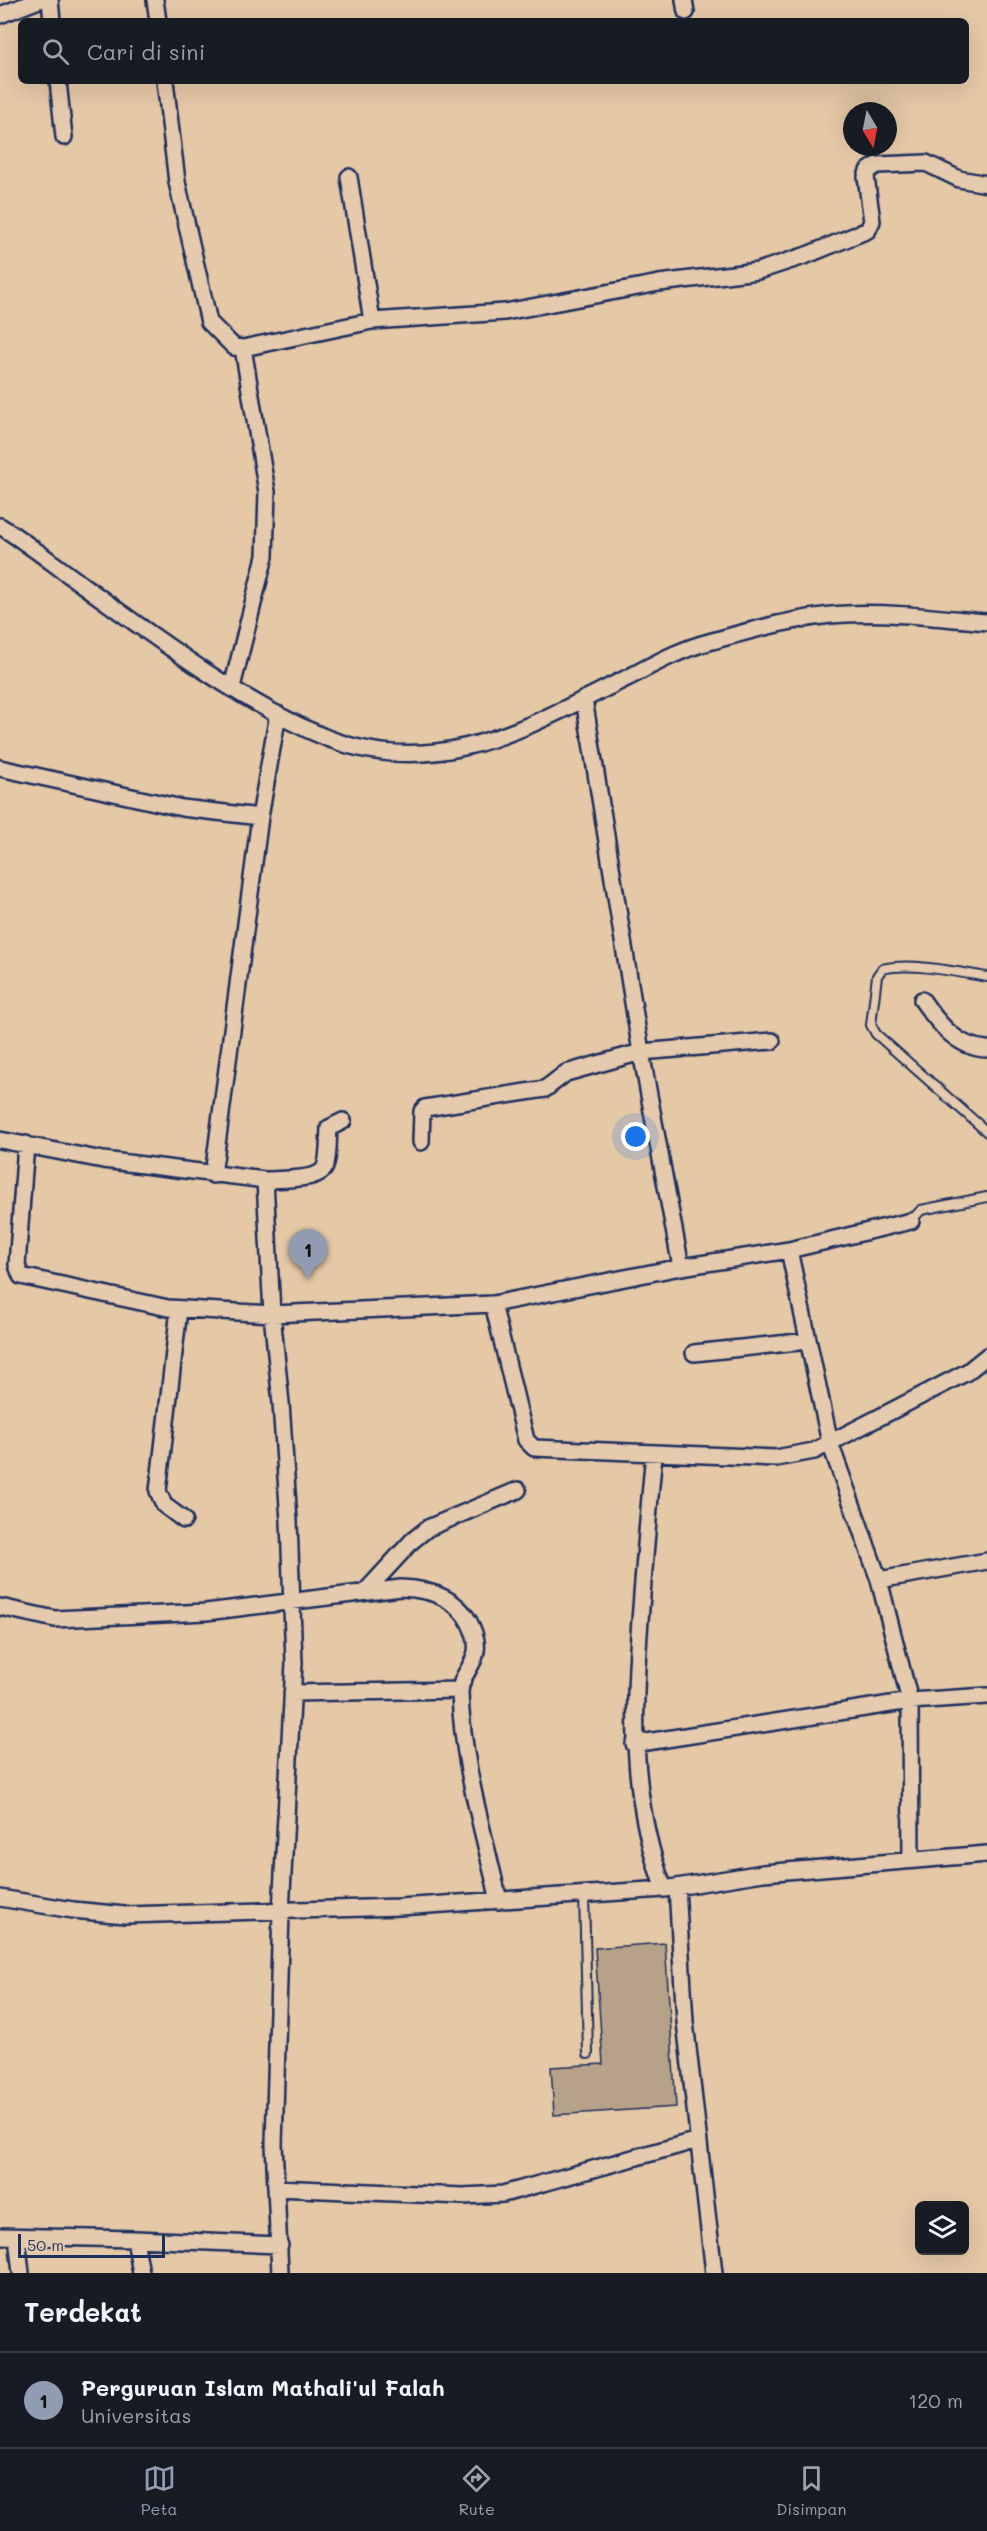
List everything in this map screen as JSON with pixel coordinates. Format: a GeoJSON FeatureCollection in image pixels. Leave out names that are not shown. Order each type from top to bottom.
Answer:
{"type":"FeatureCollection","features":[{"type":"Feature","properties":{"kind":"street"},"geometry":{"type":"LineString","coordinates":[[0,15],[39,0]]}},
{"type":"Feature","properties":{"kind":"street"},"geometry":{"type":"LineString","coordinates":[[50,0],[52,18]]}},
{"type":"Feature","properties":{"kind":"street"},"geometry":{"type":"LineString","coordinates":[[155,0],[158,18]]}},
{"type":"Feature","properties":{"kind":"street"},"geometry":{"type":"LineString","coordinates":[[58,84],[64,137]]}},
{"type":"Feature","properties":{"kind":"street"},"geometry":{"type":"LineString","coordinates":[[165,84],[177,182],[209,322],[228,344],[243,348],[372,321],[505,312],[659,283],[758,271],[807,255],[868,230],[872,221],[866,177],[868,171],[877,165],[926,163],[959,179],[987,183]]}},
{"type":"Feature","properties":{"kind":"street"},"geometry":{"type":"LineString","coordinates":[[349,177],[372,321]]}},
{"type":"Feature","properties":{"kind":"street"},"geometry":{"type":"LineString","coordinates":[[232,687],[265,556],[267,502],[243,348]]}},
{"type":"Feature","properties":{"kind":"street"},"geometry":{"type":"LineString","coordinates":[[0,526],[232,687],[278,714],[329,738],[373,751],[421,755],[466,749],[510,734],[706,643],[782,624],[846,614],[987,622]]}},
{"type":"Feature","properties":{"kind":"street"},"geometry":{"type":"LineString","coordinates":[[584,699],[641,1052],[681,1267]]}},
{"type":"Feature","properties":{"kind":"street"},"geometry":{"type":"LineString","coordinates":[[213,1175],[260,818],[278,714]]}},
{"type":"Feature","properties":{"kind":"street"},"geometry":{"type":"LineString","coordinates":[[0,768],[182,808],[260,818]]}},
{"type":"Feature","properties":{"kind":"street"},"geometry":{"type":"LineString","coordinates":[[922,1000],[939,1023],[963,1044],[987,1049]]}},
{"type":"Feature","properties":{"kind":"street"},"geometry":{"type":"LineString","coordinates":[[421,1142],[422,1111],[425,1108],[545,1089],[566,1073],[641,1052],[771,1041]]}},
{"type":"Feature","properties":{"kind":"street"},"geometry":{"type":"LineString","coordinates":[[0,1140],[103,1160],[265,1180],[309,1177],[320,1173],[326,1166],[329,1128],[343,1121]]}},
{"type":"Feature","properties":{"kind":"street"},"geometry":{"type":"LineString","coordinates":[[26,1144],[17,1265],[21,1276],[178,1309],[272,1314],[493,1304],[681,1267],[789,1250],[911,1221]]}},
{"type":"Feature","properties":{"kind":"street"},"geometry":{"type":"LineString","coordinates":[[265,1180],[272,1314],[281,1403],[294,1663],[281,1912],[274,2144],[280,2273]]}},
{"type":"Feature","properties":{"kind":"street"},"geometry":{"type":"LineString","coordinates":[[789,1250],[830,1443],[879,1580],[910,1701],[911,1860]]}},
{"type":"Feature","properties":{"kind":"street"},"geometry":{"type":"LineString","coordinates":[[493,1304],[527,1444],[534,1448],[776,1458],[813,1451],[967,1372],[987,1356]]}},
{"type":"Feature","properties":{"kind":"street"},"geometry":{"type":"LineString","coordinates":[[178,1309],[158,1491],[164,1505],[184,1520]]}},
{"type":"Feature","properties":{"kind":"street"},"geometry":{"type":"LineString","coordinates":[[694,1353],[808,1341]]}},
{"type":"Feature","properties":{"kind":"street"},"geometry":{"type":"LineString","coordinates":[[654,1453],[635,1687],[634,1744],[648,1840],[670,1888],[714,2273]]}},
{"type":"Feature","properties":{"kind":"street"},"geometry":{"type":"LineString","coordinates":[[366,1592],[412,1541],[428,1528],[518,1490]]}},
{"type":"Feature","properties":{"kind":"street"},"geometry":{"type":"LineString","coordinates":[[879,1580],[987,1561]]}},
{"type":"Feature","properties":{"kind":"street"},"geometry":{"type":"LineString","coordinates":[[0,1607],[55,1619],[206,1612],[401,1588],[432,1591],[459,1608],[467,1619],[477,1645],[476,1657],[460,1690],[467,1758],[499,1900]]}},
{"type":"Feature","properties":{"kind":"street"},"geometry":{"type":"LineString","coordinates":[[292,1694],[460,1690]]}},
{"type":"Feature","properties":{"kind":"street"},"geometry":{"type":"LineString","coordinates":[[634,1744],[910,1701],[987,1696]]}},
{"type":"Feature","properties":{"kind":"street"},"geometry":{"type":"LineString","coordinates":[[0,1898],[73,1910],[125,1915],[281,1912],[670,1888],[763,1873],[987,1854]]}},
{"type":"Feature","properties":{"kind":"street"},"geometry":{"type":"LineString","coordinates":[[276,2188],[411,2195],[494,2195],[698,2140]]}},
{"type":"Feature","properties":{"kind":"street"},"geometry":{"type":"LineString","coordinates":[[0,2236],[280,2245]]}},
{"type":"Feature","properties":{"kind":"street"},"geometry":{"type":"LineString","coordinates":[[17,2236],[21,2273]]}},
{"type":"Feature","properties":{"kind":"street"},"geometry":{"type":"LineString","coordinates":[[135,2239],[141,2273]]}},
{"type":"Feature","properties":{"kind":"lane"},"geometry":{"type":"LineString","coordinates":[[987,977],[955,971],[895,967],[882,969],[877,976],[870,1025],[876,1034],[987,1132]]}},
{"type":"Feature","properties":{"kind":"lane"},"geometry":{"type":"LineString","coordinates":[[911,1221],[921,1210],[987,1197]]}},
{"type":"Feature","properties":{"kind":"lane"},"geometry":{"type":"LineString","coordinates":[[584,1894],[588,2054]]}},
{"type":"Feature","properties":{"kind":"building"},"geometry":{"type":"Polygon","coordinates":[[[665,1943],[676,2107],[554,2115],[551,2067],[603,2064],[595,1948],[665,1943]]]}},
{"type":"Feature","properties":{"kind":"place","name":"Perguruan Islam Mathali'ul Falah"},"geometry":{"type":"Point","coordinates":[308,1279]}}]}
